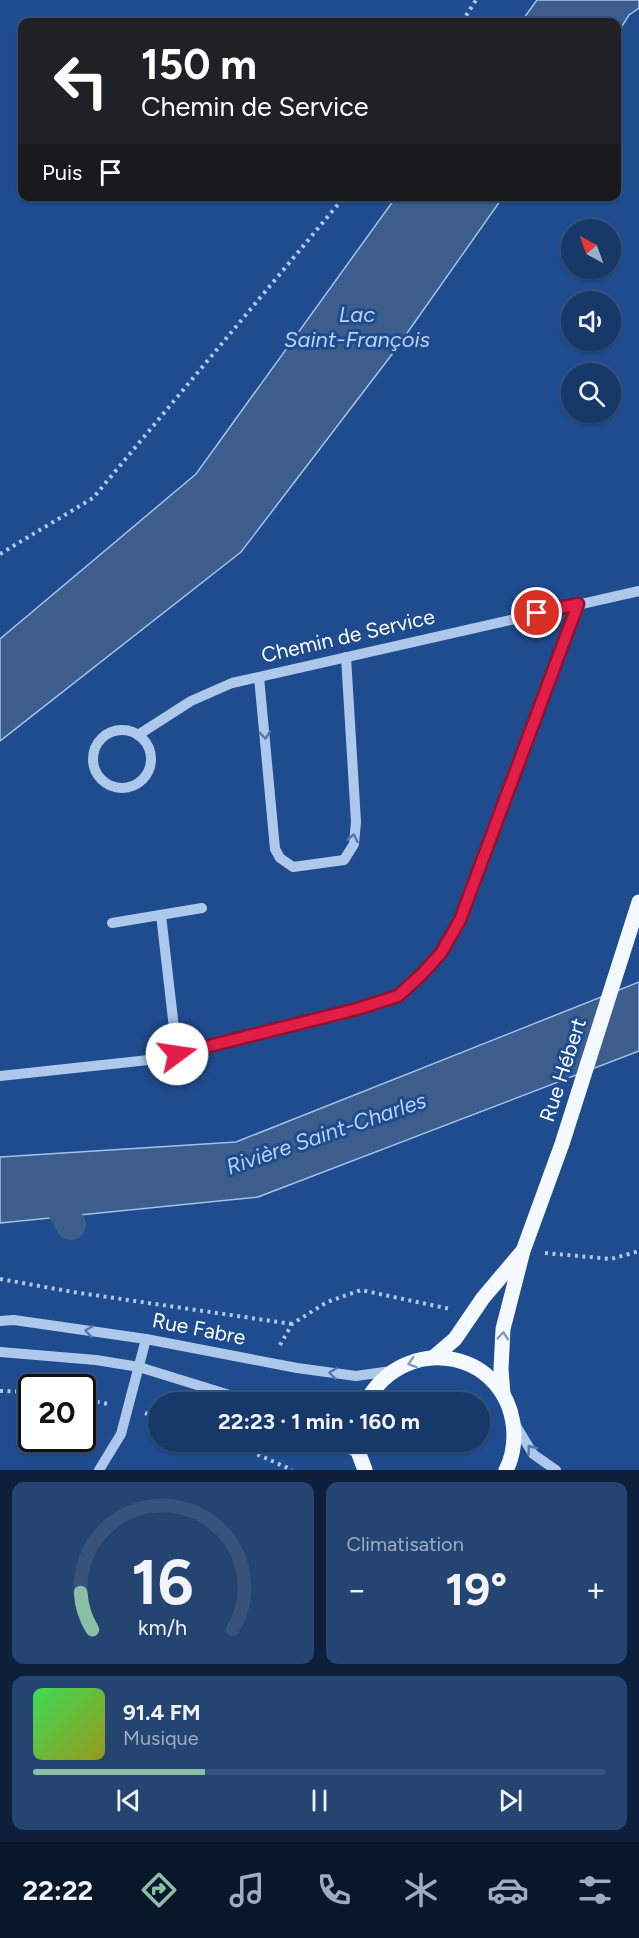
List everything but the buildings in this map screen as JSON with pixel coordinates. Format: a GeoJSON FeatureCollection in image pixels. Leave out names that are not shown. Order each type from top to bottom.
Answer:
{"type":"FeatureCollection","features":[{"type":"Feature","properties":{"kind":"main road","name":"Rue Hébert"},"geometry":{"type":"LineString","coordinates":[[503,1395],[501,1369],[503,1329],[523,1251],[561,1144],[636,909]]}},
{"type":"Feature","properties":{"kind":"main road","name":"Rue Hébert"},"geometry":{"type":"LineString","coordinates":[[434,1357],[455,1338],[483,1298],[523,1251]]}},
{"type":"Feature","properties":{"kind":"main road"},"geometry":{"type":"LineString","coordinates":[[372,1392],[391,1371],[411,1361],[434,1357],[454,1359],[473,1366],[490,1379],[503,1395],[513,1421],[514,1442],[510,1463],[506,1470]]}},
{"type":"Feature","properties":{"kind":"main road"},"geometry":{"type":"LineString","coordinates":[[360,1452],[365,1470]]}},
{"type":"Feature","properties":{"kind":"street","name":"Chemin de Service"},"geometry":{"type":"LineString","coordinates":[[138,735],[191,701],[232,683],[639,591]]}},
{"type":"Feature","properties":{"kind":"street"},"geometry":{"type":"LineString","coordinates":[[0,1076],[158,1059],[357,1009],[398,996],[441,953],[460,920],[578,604]]}},
{"type":"Feature","properties":{"kind":"street"},"geometry":{"type":"LineString","coordinates":[[259,677],[275,849],[280,858],[293,867],[344,860],[354,844],[356,822],[346,657]]}},
{"type":"Feature","properties":{"kind":"street"},"geometry":{"type":"LineString","coordinates":[[120,730],[138,735],[149,750],[149,769],[137,784],[118,788],[102,780],[93,764],[96,745],[111,733],[120,730]]}},
{"type":"Feature","properties":{"kind":"street"},"geometry":{"type":"LineString","coordinates":[[112,923],[202,908]]}},
{"type":"Feature","properties":{"kind":"street"},"geometry":{"type":"LineString","coordinates":[[161,915],[177,1054]]}},
{"type":"Feature","properties":{"kind":"street","name":"Rue Fabre"},"geometry":{"type":"LineString","coordinates":[[0,1321],[14,1320],[146,1339],[356,1376],[391,1371]]}},
{"type":"Feature","properties":{"kind":"street"},"geometry":{"type":"LineString","coordinates":[[99,1470],[121,1434],[146,1339]]}},
{"type":"Feature","properties":{"kind":"street"},"geometry":{"type":"LineString","coordinates":[[0,1352],[96,1360],[139,1367],[220,1392]]}},
{"type":"Feature","properties":{"kind":"street"},"geometry":{"type":"LineString","coordinates":[[513,1421],[533,1454],[556,1470]]}},
{"type":"Feature","properties":{"kind":"path"},"geometry":{"type":"LineString","coordinates":[[465,18],[476,0]]}},
{"type":"Feature","properties":{"kind":"path"},"geometry":{"type":"LineString","coordinates":[[0,554],[93,498],[341,201]]}},
{"type":"Feature","properties":{"kind":"path"},"geometry":{"type":"LineString","coordinates":[[523,1251],[611,1259],[639,1251]]}},
{"type":"Feature","properties":{"kind":"path"},"geometry":{"type":"LineString","coordinates":[[0,1279],[74,1292],[292,1323]]}},
{"type":"Feature","properties":{"kind":"path"},"geometry":{"type":"LineString","coordinates":[[272,1363],[292,1323],[327,1302],[361,1290],[455,1311]]}},
{"type":"Feature","properties":{"kind":"path"},"geometry":{"type":"LineString","coordinates":[[0,1390],[18,1391]]}},
{"type":"Feature","properties":{"kind":"path"},"geometry":{"type":"LineString","coordinates":[[259,1452],[292,1470]]}},
{"type":"Feature","properties":{"kind":"water"},"geometry":{"type":"Polygon","coordinates":[[[537,0],[639,0],[639,8],[629,15],[621,28],[621,18],[524,18],[537,0]]]}},
{"type":"Feature","properties":{"kind":"water","name":"Lac Saint-François"},"geometry":{"type":"Polygon","coordinates":[[[393,201],[500,201],[393,353],[241,552],[0,741],[0,639],[196,474],[393,201]]]}},
{"type":"Feature","properties":{"kind":"water","name":"Rivière Saint-Charles"},"geometry":{"type":"Polygon","coordinates":[[[639,982],[639,1051],[258,1197],[0,1223],[0,1157],[236,1142],[639,982]]]}},
{"type":"Feature","properties":{"kind":"waterway"},"geometry":{"type":"LineString","coordinates":[[46,1182],[71,1225]]}},
{"type":"Feature","properties":{"kind":"route"},"geometry":{"type":"LineString","coordinates":[[177,1054],[357,1009],[398,996],[441,953],[460,920],[578,604],[537,613]]}}]}
